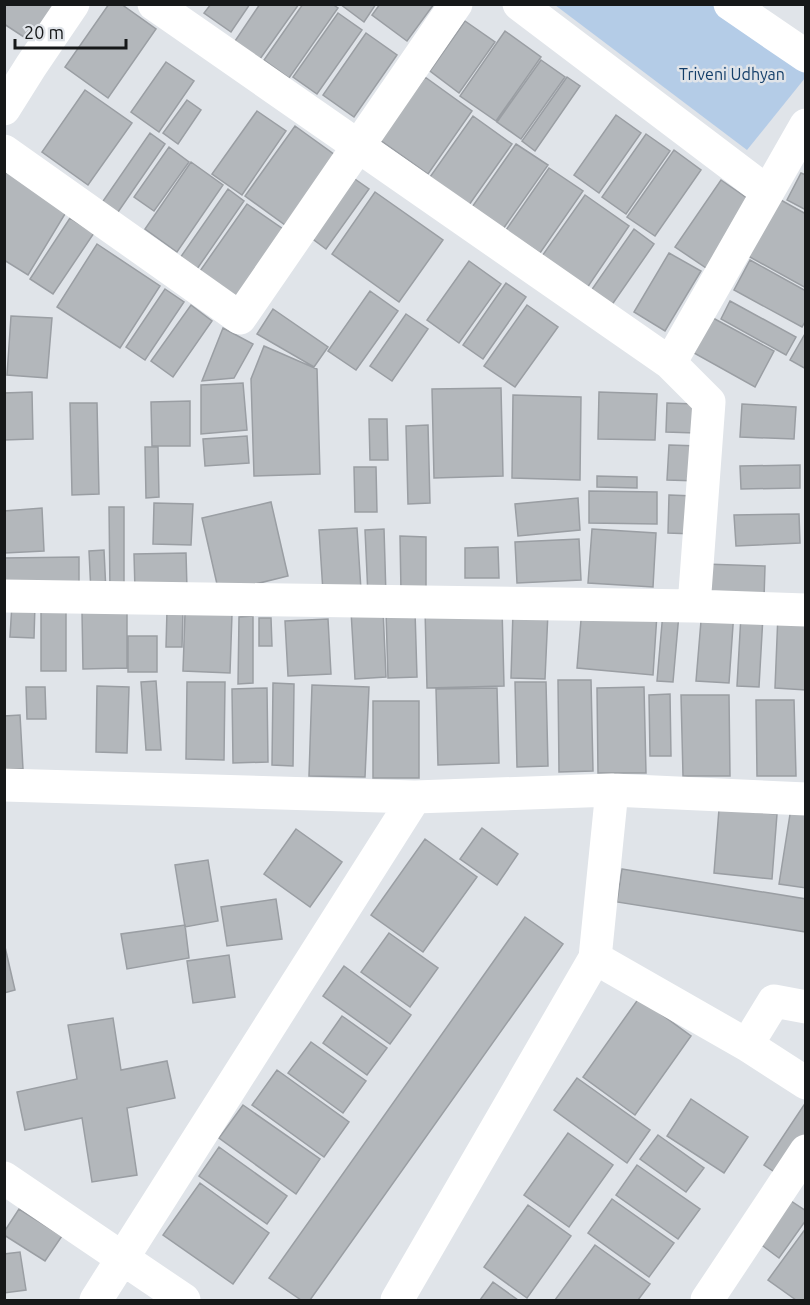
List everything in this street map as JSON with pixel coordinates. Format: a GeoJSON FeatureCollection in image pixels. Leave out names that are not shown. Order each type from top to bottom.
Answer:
{"type":"FeatureCollection","features":[{"type":"Feature","properties":{"kind":"street"},"geometry":{"type":"LineString","coordinates":[[4,109],[72,4]]}},
{"type":"Feature","properties":{"kind":"street"},"geometry":{"type":"LineString","coordinates":[[154,4],[669,363],[709,402],[694,606]]}},
{"type":"Feature","properties":{"kind":"street"},"geometry":{"type":"LineString","coordinates":[[4,151],[240,318],[456,4]]}},
{"type":"Feature","properties":{"kind":"street"},"geometry":{"type":"LineString","coordinates":[[519,4],[766,191]]}},
{"type":"Feature","properties":{"kind":"street"},"geometry":{"type":"LineString","coordinates":[[730,4],[806,57]]}},
{"type":"Feature","properties":{"kind":"street"},"geometry":{"type":"LineString","coordinates":[[669,363],[806,125]]}},
{"type":"Feature","properties":{"kind":"street"},"geometry":{"type":"LineString","coordinates":[[4,596],[694,606],[806,610]]}},
{"type":"Feature","properties":{"kind":"street"},"geometry":{"type":"LineString","coordinates":[[4,785],[415,797],[612,790],[806,799]]}},
{"type":"Feature","properties":{"kind":"street"},"geometry":{"type":"LineString","coordinates":[[397,1300],[595,958],[612,790]]}},
{"type":"Feature","properties":{"kind":"street"},"geometry":{"type":"LineString","coordinates":[[96,1300],[415,797]]}},
{"type":"Feature","properties":{"kind":"street"},"geometry":{"type":"LineString","coordinates":[[595,958],[747,1045],[806,1083]]}},
{"type":"Feature","properties":{"kind":"street"},"geometry":{"type":"LineString","coordinates":[[747,1045],[774,1001],[806,1007]]}},
{"type":"Feature","properties":{"kind":"street"},"geometry":{"type":"LineString","coordinates":[[707,1300],[806,1151]]}},
{"type":"Feature","properties":{"kind":"street"},"geometry":{"type":"LineString","coordinates":[[4,1178],[184,1300]]}},
{"type":"Feature","properties":{"kind":"green space","name":"Triveni Udhyan"},"geometry":{"type":"Polygon","coordinates":[[[555,5],[722,5],[805,63],[805,78],[747,150],[555,5]]]}},
{"type":"Feature","properties":{"kind":"building"},"geometry":{"type":"Polygon","coordinates":[[[4,4],[58,4],[33,43],[4,24],[4,4]]]}},
{"type":"Feature","properties":{"kind":"building"},"geometry":{"type":"Polygon","coordinates":[[[109,4],[121,4],[156,29],[108,98],[65,67],[109,4]]]}},
{"type":"Feature","properties":{"kind":"building"},"geometry":{"type":"Polygon","coordinates":[[[211,4],[250,4],[231,32],[204,13],[211,4]]]}},
{"type":"Feature","properties":{"kind":"building"},"geometry":{"type":"Polygon","coordinates":[[[260,4],[299,4],[260,59],[235,41],[260,4]]]}},
{"type":"Feature","properties":{"kind":"building"},"geometry":{"type":"Polygon","coordinates":[[[303,4],[332,4],[338,8],[289,78],[264,60],[303,4]]]}},
{"type":"Feature","properties":{"kind":"building"},"geometry":{"type":"Polygon","coordinates":[[[340,4],[376,4],[364,22],[340,4]]]}},
{"type":"Feature","properties":{"kind":"building"},"geometry":{"type":"Polygon","coordinates":[[[380,4],[434,4],[407,41],[372,15],[380,4]]]}},
{"type":"Feature","properties":{"kind":"building"},"geometry":{"type":"Polygon","coordinates":[[[338,13],[362,30],[317,94],[293,77],[338,13]]]}},
{"type":"Feature","properties":{"kind":"building"},"geometry":{"type":"Polygon","coordinates":[[[465,21],[495,42],[459,93],[430,71],[465,21]]]}},
{"type":"Feature","properties":{"kind":"building"},"geometry":{"type":"Polygon","coordinates":[[[505,31],[541,57],[496,121],[460,96],[505,31]]]}},
{"type":"Feature","properties":{"kind":"building"},"geometry":{"type":"Polygon","coordinates":[[[366,33],[397,55],[354,117],[323,95],[366,33]]]}},
{"type":"Feature","properties":{"kind":"building"},"geometry":{"type":"Polygon","coordinates":[[[541,60],[565,77],[521,139],[497,122],[541,60]]]}},
{"type":"Feature","properties":{"kind":"building"},"geometry":{"type":"Polygon","coordinates":[[[166,62],[194,81],[159,132],[131,112],[166,62]]]}},
{"type":"Feature","properties":{"kind":"building"},"geometry":{"type":"Polygon","coordinates":[[[425,77],[472,111],[428,174],[380,140],[425,77]]]}},
{"type":"Feature","properties":{"kind":"building"},"geometry":{"type":"Polygon","coordinates":[[[567,77],[580,86],[535,151],[522,141],[567,77]]]}},
{"type":"Feature","properties":{"kind":"building"},"geometry":{"type":"Polygon","coordinates":[[[85,90],[132,123],[88,185],[42,152],[85,90]]]}},
{"type":"Feature","properties":{"kind":"building"},"geometry":{"type":"Polygon","coordinates":[[[187,100],[201,110],[178,144],[163,133],[187,100]]]}},
{"type":"Feature","properties":{"kind":"building"},"geometry":{"type":"Polygon","coordinates":[[[257,111],[286,131],[242,195],[212,174],[257,111]]]}},
{"type":"Feature","properties":{"kind":"building"},"geometry":{"type":"Polygon","coordinates":[[[616,115],[641,133],[599,193],[574,175],[616,115]]]}},
{"type":"Feature","properties":{"kind":"building"},"geometry":{"type":"Polygon","coordinates":[[[473,116],[512,144],[469,205],[430,177],[473,116]]]}},
{"type":"Feature","properties":{"kind":"building"},"geometry":{"type":"Polygon","coordinates":[[[295,126],[335,155],[285,225],[245,196],[295,126]]]}},
{"type":"Feature","properties":{"kind":"building"},"geometry":{"type":"Polygon","coordinates":[[[150,133],[165,144],[116,215],[101,204],[150,133]]]}},
{"type":"Feature","properties":{"kind":"building"},"geometry":{"type":"Polygon","coordinates":[[[646,134],[670,151],[626,214],[602,197],[646,134]]]}},
{"type":"Feature","properties":{"kind":"building"},"geometry":{"type":"Polygon","coordinates":[[[516,144],[548,165],[501,232],[470,210],[516,144]]]}},
{"type":"Feature","properties":{"kind":"building"},"geometry":{"type":"Polygon","coordinates":[[[169,147],[189,162],[154,211],[134,197],[169,147]]]}},
{"type":"Feature","properties":{"kind":"building"},"geometry":{"type":"Polygon","coordinates":[[[674,150],[701,170],[655,236],[627,217],[674,150]]]}},
{"type":"Feature","properties":{"kind":"building"},"geometry":{"type":"Polygon","coordinates":[[[191,162],[223,185],[177,252],[145,229],[191,162]]]}},
{"type":"Feature","properties":{"kind":"building"},"geometry":{"type":"Polygon","coordinates":[[[549,168],[583,191],[540,253],[506,230],[549,168]]]}},
{"type":"Feature","properties":{"kind":"building"},"geometry":{"type":"Polygon","coordinates":[[[7,171],[68,209],[28,275],[4,260],[4,176],[7,171]]]}},
{"type":"Feature","properties":{"kind":"building"},"geometry":{"type":"Polygon","coordinates":[[[801,173],[806,175],[806,210],[787,200],[801,173]]]}},
{"type":"Feature","properties":{"kind":"building"},"geometry":{"type":"Polygon","coordinates":[[[352,177],[369,189],[326,249],[310,237],[352,177]]]}},
{"type":"Feature","properties":{"kind":"building"},"geometry":{"type":"Polygon","coordinates":[[[721,180],[754,203],[709,270],[675,247],[721,180]]]}},
{"type":"Feature","properties":{"kind":"building"},"geometry":{"type":"Polygon","coordinates":[[[228,189],[244,201],[197,269],[180,258],[228,189]]]}},
{"type":"Feature","properties":{"kind":"building"},"geometry":{"type":"Polygon","coordinates":[[[375,192],[443,240],[399,302],[332,254],[375,192]]]}},
{"type":"Feature","properties":{"kind":"building"},"geometry":{"type":"Polygon","coordinates":[[[585,195],[629,226],[585,291],[540,259],[585,195]]]}},
{"type":"Feature","properties":{"kind":"building"},"geometry":{"type":"Polygon","coordinates":[[[779,199],[806,214],[806,288],[748,256],[779,199]]]}},
{"type":"Feature","properties":{"kind":"building"},"geometry":{"type":"Polygon","coordinates":[[[247,204],[286,231],[239,298],[200,271],[247,204]]]}},
{"type":"Feature","properties":{"kind":"building"},"geometry":{"type":"Polygon","coordinates":[[[70,218],[94,233],[53,294],[30,279],[70,218]]]}},
{"type":"Feature","properties":{"kind":"building"},"geometry":{"type":"Polygon","coordinates":[[[634,229],[654,244],[609,309],[588,295],[634,229]]]}},
{"type":"Feature","properties":{"kind":"building"},"geometry":{"type":"Polygon","coordinates":[[[97,244],[160,286],[120,348],[57,307],[97,244]]]}},
{"type":"Feature","properties":{"kind":"building"},"geometry":{"type":"Polygon","coordinates":[[[669,253],[701,271],[665,331],[634,312],[669,253]]]}},
{"type":"Feature","properties":{"kind":"building"},"geometry":{"type":"Polygon","coordinates":[[[750,260],[806,291],[806,320],[802,327],[734,290],[750,260]]]}},
{"type":"Feature","properties":{"kind":"building"},"geometry":{"type":"Polygon","coordinates":[[[469,261],[501,284],[459,343],[427,320],[469,261]]]}},
{"type":"Feature","properties":{"kind":"building"},"geometry":{"type":"Polygon","coordinates":[[[506,283],[526,297],[483,359],[463,345],[506,283]]]}},
{"type":"Feature","properties":{"kind":"building"},"geometry":{"type":"Polygon","coordinates":[[[165,289],[184,302],[145,360],[126,347],[165,289]]]}},
{"type":"Feature","properties":{"kind":"building"},"geometry":{"type":"Polygon","coordinates":[[[370,291],[398,311],[356,370],[328,351],[370,291]]]}},
{"type":"Feature","properties":{"kind":"building"},"geometry":{"type":"Polygon","coordinates":[[[730,301],[796,337],[786,355],[721,319],[730,301]]]}},
{"type":"Feature","properties":{"kind":"building"},"geometry":{"type":"Polygon","coordinates":[[[191,305],[212,321],[173,377],[151,361],[191,305]]]}},
{"type":"Feature","properties":{"kind":"building"},"geometry":{"type":"Polygon","coordinates":[[[527,305],[558,327],[515,387],[484,366],[527,305]]]}},
{"type":"Feature","properties":{"kind":"building"},"geometry":{"type":"Polygon","coordinates":[[[273,309],[328,347],[314,367],[257,334],[273,309]]]}},
{"type":"Feature","properties":{"kind":"building"},"geometry":{"type":"Polygon","coordinates":[[[406,314],[428,329],[392,381],[370,366],[406,314]]]}},
{"type":"Feature","properties":{"kind":"building"},"geometry":{"type":"Polygon","coordinates":[[[11,316],[52,318],[47,378],[7,375],[11,316]]]}},
{"type":"Feature","properties":{"kind":"building"},"geometry":{"type":"Polygon","coordinates":[[[713,318],[774,351],[755,387],[694,353],[713,318]]]}},
{"type":"Feature","properties":{"kind":"building"},"geometry":{"type":"Polygon","coordinates":[[[223,328],[253,344],[234,378],[202,381],[223,328]]]}},
{"type":"Feature","properties":{"kind":"building"},"geometry":{"type":"Polygon","coordinates":[[[806,332],[806,369],[790,360],[806,332]]]}},
{"type":"Feature","properties":{"kind":"building"},"geometry":{"type":"Polygon","coordinates":[[[264,346],[317,369],[320,474],[254,476],[251,379],[264,346]]]}},
{"type":"Feature","properties":{"kind":"building"},"geometry":{"type":"Polygon","coordinates":[[[243,383],[247,430],[201,434],[201,385],[243,383]]]}},
{"type":"Feature","properties":{"kind":"building"},"geometry":{"type":"Polygon","coordinates":[[[501,388],[503,476],[434,478],[432,389],[501,388]]]}},
{"type":"Feature","properties":{"kind":"building"},"geometry":{"type":"Polygon","coordinates":[[[32,392],[33,439],[4,440],[4,393],[32,392]]]}},
{"type":"Feature","properties":{"kind":"building"},"geometry":{"type":"Polygon","coordinates":[[[599,392],[657,394],[655,440],[598,439],[599,392]]]}},
{"type":"Feature","properties":{"kind":"building"},"geometry":{"type":"Polygon","coordinates":[[[513,395],[581,397],[580,480],[512,478],[513,395]]]}},
{"type":"Feature","properties":{"kind":"building"},"geometry":{"type":"Polygon","coordinates":[[[190,401],[190,446],[152,446],[151,402],[190,401]]]}},
{"type":"Feature","properties":{"kind":"building"},"geometry":{"type":"Polygon","coordinates":[[[70,403],[97,403],[99,494],[72,495],[70,403]]]}},
{"type":"Feature","properties":{"kind":"building"},"geometry":{"type":"Polygon","coordinates":[[[667,403],[696,404],[695,433],[666,432],[667,403]]]}},
{"type":"Feature","properties":{"kind":"building"},"geometry":{"type":"Polygon","coordinates":[[[742,404],[796,407],[794,439],[740,437],[742,404]]]}},
{"type":"Feature","properties":{"kind":"building"},"geometry":{"type":"Polygon","coordinates":[[[369,419],[387,419],[388,460],[370,460],[369,419]]]}},
{"type":"Feature","properties":{"kind":"building"},"geometry":{"type":"Polygon","coordinates":[[[428,425],[430,503],[408,504],[406,426],[428,425]]]}},
{"type":"Feature","properties":{"kind":"building"},"geometry":{"type":"Polygon","coordinates":[[[247,436],[249,463],[205,466],[203,439],[247,436]]]}},
{"type":"Feature","properties":{"kind":"building"},"geometry":{"type":"Polygon","coordinates":[[[669,445],[700,446],[699,481],[667,480],[669,445]]]}},
{"type":"Feature","properties":{"kind":"building"},"geometry":{"type":"Polygon","coordinates":[[[145,447],[158,447],[159,497],[146,498],[145,447]]]}},
{"type":"Feature","properties":{"kind":"building"},"geometry":{"type":"Polygon","coordinates":[[[800,465],[800,488],[741,489],[740,466],[800,465]]]}},
{"type":"Feature","properties":{"kind":"building"},"geometry":{"type":"Polygon","coordinates":[[[354,467],[376,467],[377,512],[355,512],[354,467]]]}},
{"type":"Feature","properties":{"kind":"building"},"geometry":{"type":"Polygon","coordinates":[[[597,476],[637,477],[637,488],[597,487],[597,476]]]}},
{"type":"Feature","properties":{"kind":"building"},"geometry":{"type":"Polygon","coordinates":[[[589,491],[657,492],[657,524],[589,523],[589,491]]]}},
{"type":"Feature","properties":{"kind":"building"},"geometry":{"type":"Polygon","coordinates":[[[669,495],[695,496],[694,534],[668,533],[669,495]]]}},
{"type":"Feature","properties":{"kind":"building"},"geometry":{"type":"Polygon","coordinates":[[[578,498],[580,530],[518,536],[515,504],[578,498]]]}},
{"type":"Feature","properties":{"kind":"building"},"geometry":{"type":"Polygon","coordinates":[[[271,502],[288,576],[219,593],[202,518],[271,502]]]}},
{"type":"Feature","properties":{"kind":"building"},"geometry":{"type":"Polygon","coordinates":[[[154,503],[193,504],[191,545],[153,544],[154,503]]]}},
{"type":"Feature","properties":{"kind":"building"},"geometry":{"type":"Polygon","coordinates":[[[109,507],[124,507],[124,591],[110,591],[109,507]]]}},
{"type":"Feature","properties":{"kind":"building"},"geometry":{"type":"Polygon","coordinates":[[[42,508],[44,551],[5,553],[4,511],[42,508]]]}},
{"type":"Feature","properties":{"kind":"building"},"geometry":{"type":"Polygon","coordinates":[[[799,514],[800,543],[736,546],[734,515],[799,514]]]}},
{"type":"Feature","properties":{"kind":"building"},"geometry":{"type":"Polygon","coordinates":[[[357,528],[361,590],[323,592],[319,530],[357,528]]]}},
{"type":"Feature","properties":{"kind":"building"},"geometry":{"type":"Polygon","coordinates":[[[384,529],[386,596],[368,596],[365,530],[384,529]]]}},
{"type":"Feature","properties":{"kind":"building"},"geometry":{"type":"Polygon","coordinates":[[[592,529],[656,533],[653,587],[588,583],[592,529]]]}},
{"type":"Feature","properties":{"kind":"building"},"geometry":{"type":"Polygon","coordinates":[[[400,536],[426,537],[426,592],[401,592],[400,536]]]}},
{"type":"Feature","properties":{"kind":"building"},"geometry":{"type":"Polygon","coordinates":[[[579,539],[581,580],[517,583],[515,542],[579,539]]]}},
{"type":"Feature","properties":{"kind":"building"},"geometry":{"type":"Polygon","coordinates":[[[498,547],[499,578],[465,578],[465,548],[498,547]]]}},
{"type":"Feature","properties":{"kind":"building"},"geometry":{"type":"Polygon","coordinates":[[[104,550],[106,592],[91,593],[89,551],[104,550]]]}},
{"type":"Feature","properties":{"kind":"building"},"geometry":{"type":"Polygon","coordinates":[[[186,553],[187,589],[135,590],[134,554],[186,553]]]}},
{"type":"Feature","properties":{"kind":"building"},"geometry":{"type":"Polygon","coordinates":[[[79,557],[79,589],[4,590],[4,558],[79,557]]]}},
{"type":"Feature","properties":{"kind":"building"},"geometry":{"type":"Polygon","coordinates":[[[704,564],[765,566],[764,599],[704,597],[704,564]]]}},
{"type":"Feature","properties":{"kind":"building"},"geometry":{"type":"Polygon","coordinates":[[[12,603],[35,604],[34,638],[10,637],[12,603]]]}},
{"type":"Feature","properties":{"kind":"building"},"geometry":{"type":"Polygon","coordinates":[[[502,608],[504,686],[427,688],[425,610],[502,608]]]}},
{"type":"Feature","properties":{"kind":"building"},"geometry":{"type":"Polygon","coordinates":[[[582,608],[657,614],[653,675],[577,668],[582,608]]]}},
{"type":"Feature","properties":{"kind":"building"},"geometry":{"type":"Polygon","coordinates":[[[383,609],[386,677],[355,679],[351,611],[383,609]]]}},
{"type":"Feature","properties":{"kind":"building"},"geometry":{"type":"Polygon","coordinates":[[[702,609],[734,611],[729,683],[696,681],[702,609]]]}},
{"type":"Feature","properties":{"kind":"building"},"geometry":{"type":"Polygon","coordinates":[[[41,610],[66,610],[66,671],[41,671],[41,610]]]}},
{"type":"Feature","properties":{"kind":"building"},"geometry":{"type":"Polygon","coordinates":[[[167,610],[183,611],[182,647],[166,647],[167,610]]]}},
{"type":"Feature","properties":{"kind":"building"},"geometry":{"type":"Polygon","coordinates":[[[415,611],[417,677],[388,678],[386,612],[415,611]]]}},
{"type":"Feature","properties":{"kind":"building"},"geometry":{"type":"Polygon","coordinates":[[[513,611],[548,612],[545,679],[511,678],[513,611]]]}},
{"type":"Feature","properties":{"kind":"building"},"geometry":{"type":"Polygon","coordinates":[[[82,612],[127,612],[127,668],[83,669],[82,612]]]}},
{"type":"Feature","properties":{"kind":"building"},"geometry":{"type":"Polygon","coordinates":[[[663,612],[679,614],[673,682],[657,681],[663,612]]]}},
{"type":"Feature","properties":{"kind":"building"},"geometry":{"type":"Polygon","coordinates":[[[185,613],[232,614],[230,673],[183,671],[185,613]]]}},
{"type":"Feature","properties":{"kind":"building"},"geometry":{"type":"Polygon","coordinates":[[[778,614],[806,615],[806,690],[775,688],[778,614]]]}},
{"type":"Feature","properties":{"kind":"building"},"geometry":{"type":"Polygon","coordinates":[[[741,615],[763,616],[759,687],[737,686],[741,615]]]}},
{"type":"Feature","properties":{"kind":"building"},"geometry":{"type":"Polygon","coordinates":[[[253,616],[253,683],[238,684],[239,617],[253,616]]]}},
{"type":"Feature","properties":{"kind":"building"},"geometry":{"type":"Polygon","coordinates":[[[259,618],[271,618],[272,646],[259,646],[259,618]]]}},
{"type":"Feature","properties":{"kind":"building"},"geometry":{"type":"Polygon","coordinates":[[[328,619],[331,674],[288,676],[285,621],[328,619]]]}},
{"type":"Feature","properties":{"kind":"building"},"geometry":{"type":"Polygon","coordinates":[[[128,636],[157,636],[157,672],[128,672],[128,636]]]}},
{"type":"Feature","properties":{"kind":"building"},"geometry":{"type":"Polygon","coordinates":[[[558,680],[591,680],[593,771],[559,772],[558,680]]]}},
{"type":"Feature","properties":{"kind":"building"},"geometry":{"type":"Polygon","coordinates":[[[156,681],[161,750],[146,750],[141,682],[156,681]]]}},
{"type":"Feature","properties":{"kind":"building"},"geometry":{"type":"Polygon","coordinates":[[[187,682],[225,682],[224,760],[186,759],[187,682]]]}},
{"type":"Feature","properties":{"kind":"building"},"geometry":{"type":"Polygon","coordinates":[[[515,682],[546,682],[548,766],[517,767],[515,682]]]}},
{"type":"Feature","properties":{"kind":"building"},"geometry":{"type":"Polygon","coordinates":[[[273,683],[294,684],[293,766],[272,765],[273,683]]]}},
{"type":"Feature","properties":{"kind":"building"},"geometry":{"type":"Polygon","coordinates":[[[312,685],[369,687],[365,777],[309,776],[312,685]]]}},
{"type":"Feature","properties":{"kind":"building"},"geometry":{"type":"Polygon","coordinates":[[[97,686],[129,687],[127,753],[96,752],[97,686]]]}},
{"type":"Feature","properties":{"kind":"building"},"geometry":{"type":"Polygon","coordinates":[[[26,687],[45,687],[46,719],[27,719],[26,687]]]}},
{"type":"Feature","properties":{"kind":"building"},"geometry":{"type":"Polygon","coordinates":[[[644,687],[646,773],[598,773],[597,688],[644,687]]]}},
{"type":"Feature","properties":{"kind":"building"},"geometry":{"type":"Polygon","coordinates":[[[267,688],[268,762],[233,763],[232,689],[267,688]]]}},
{"type":"Feature","properties":{"kind":"building"},"geometry":{"type":"Polygon","coordinates":[[[497,688],[499,763],[438,765],[436,689],[497,688]]]}},
{"type":"Feature","properties":{"kind":"building"},"geometry":{"type":"Polygon","coordinates":[[[670,694],[671,756],[650,756],[649,695],[670,694]]]}},
{"type":"Feature","properties":{"kind":"building"},"geometry":{"type":"Polygon","coordinates":[[[681,695],[729,695],[730,776],[683,776],[681,695]]]}},
{"type":"Feature","properties":{"kind":"building"},"geometry":{"type":"Polygon","coordinates":[[[756,700],[794,700],[796,776],[757,776],[756,700]]]}},
{"type":"Feature","properties":{"kind":"building"},"geometry":{"type":"Polygon","coordinates":[[[373,701],[419,701],[419,778],[373,778],[373,701]]]}},
{"type":"Feature","properties":{"kind":"building"},"geometry":{"type":"Polygon","coordinates":[[[20,715],[23,769],[4,769],[4,716],[20,715]]]}},
{"type":"Feature","properties":{"kind":"building"},"geometry":{"type":"Polygon","coordinates":[[[791,808],[806,810],[806,888],[779,884],[791,808]]]}},
{"type":"Feature","properties":{"kind":"building"},"geometry":{"type":"Polygon","coordinates":[[[719,809],[777,814],[772,879],[714,873],[719,809]]]}},
{"type":"Feature","properties":{"kind":"building"},"geometry":{"type":"Polygon","coordinates":[[[482,828],[518,854],[497,885],[460,859],[482,828]]]}},
{"type":"Feature","properties":{"kind":"building"},"geometry":{"type":"Polygon","coordinates":[[[296,829],[342,862],[310,907],[264,874],[296,829]]]}},
{"type":"Feature","properties":{"kind":"building"},"geometry":{"type":"Polygon","coordinates":[[[425,839],[477,877],[423,952],[371,915],[425,839]]]}},
{"type":"Feature","properties":{"kind":"building"},"geometry":{"type":"Polygon","coordinates":[[[208,860],[218,921],[185,927],[175,865],[208,860]]]}},
{"type":"Feature","properties":{"kind":"building"},"geometry":{"type":"Polygon","coordinates":[[[622,869],[806,899],[806,932],[617,902],[622,869]]]}},
{"type":"Feature","properties":{"kind":"building"},"geometry":{"type":"Polygon","coordinates":[[[276,899],[282,939],[227,946],[221,907],[276,899]]]}},
{"type":"Feature","properties":{"kind":"building"},"geometry":{"type":"Polygon","coordinates":[[[525,917],[563,944],[310,1300],[301,1300],[269,1278],[525,917]]]}},
{"type":"Feature","properties":{"kind":"building"},"geometry":{"type":"Polygon","coordinates":[[[185,925],[189,958],[127,969],[121,934],[185,925]]]}},
{"type":"Feature","properties":{"kind":"building"},"geometry":{"type":"Polygon","coordinates":[[[389,933],[438,968],[410,1007],[361,972],[389,933]]]}},
{"type":"Feature","properties":{"kind":"building"},"geometry":{"type":"Polygon","coordinates":[[[4,947],[15,990],[4,993],[4,947]]]}},
{"type":"Feature","properties":{"kind":"building"},"geometry":{"type":"Polygon","coordinates":[[[229,955],[235,997],[193,1003],[187,961],[229,955]]]}},
{"type":"Feature","properties":{"kind":"building"},"geometry":{"type":"Polygon","coordinates":[[[344,966],[411,1015],[390,1044],[323,996],[344,966]]]}},
{"type":"Feature","properties":{"kind":"building"},"geometry":{"type":"Polygon","coordinates":[[[639,998],[691,1036],[635,1115],[583,1077],[639,998]]]}},
{"type":"Feature","properties":{"kind":"building"},"geometry":{"type":"Polygon","coordinates":[[[342,1016],[387,1048],[367,1075],[323,1043],[342,1016]]]}},
{"type":"Feature","properties":{"kind":"building"},"geometry":{"type":"Polygon","coordinates":[[[113,1018],[121,1070],[167,1061],[175,1098],[127,1108],[137,1175],[92,1182],[82,1118],[25,1130],[17,1092],[77,1079],[68,1025],[113,1018]]]}},
{"type":"Feature","properties":{"kind":"building"},"geometry":{"type":"Polygon","coordinates":[[[311,1042],[366,1081],[343,1113],[288,1073],[311,1042]]]}},
{"type":"Feature","properties":{"kind":"building"},"geometry":{"type":"Polygon","coordinates":[[[277,1070],[349,1122],[324,1157],[252,1105],[277,1070]]]}},
{"type":"Feature","properties":{"kind":"building"},"geometry":{"type":"Polygon","coordinates":[[[577,1078],[650,1130],[627,1163],[554,1110],[577,1078]]]}},
{"type":"Feature","properties":{"kind":"building"},"geometry":{"type":"Polygon","coordinates":[[[691,1099],[748,1137],[724,1173],[667,1136],[691,1099]]]}},
{"type":"Feature","properties":{"kind":"building"},"geometry":{"type":"Polygon","coordinates":[[[806,1102],[806,1136],[779,1175],[764,1165],[806,1102]]]}},
{"type":"Feature","properties":{"kind":"building"},"geometry":{"type":"Polygon","coordinates":[[[243,1105],[320,1159],[296,1194],[219,1138],[243,1105]]]}},
{"type":"Feature","properties":{"kind":"building"},"geometry":{"type":"Polygon","coordinates":[[[568,1133],[613,1165],[569,1227],[524,1195],[568,1133]]]}},
{"type":"Feature","properties":{"kind":"building"},"geometry":{"type":"Polygon","coordinates":[[[658,1135],[704,1168],[686,1192],[640,1159],[658,1135]]]}},
{"type":"Feature","properties":{"kind":"building"},"geometry":{"type":"Polygon","coordinates":[[[219,1147],[287,1196],[267,1224],[199,1176],[219,1147]]]}},
{"type":"Feature","properties":{"kind":"building"},"geometry":{"type":"Polygon","coordinates":[[[637,1165],[700,1209],[678,1239],[616,1195],[637,1165]]]}},
{"type":"Feature","properties":{"kind":"building"},"geometry":{"type":"Polygon","coordinates":[[[200,1183],[269,1233],[233,1284],[163,1235],[200,1183]]]}},
{"type":"Feature","properties":{"kind":"building"},"geometry":{"type":"Polygon","coordinates":[[[782,1195],[806,1211],[806,1220],[779,1258],[752,1238],[782,1195]]]}},
{"type":"Feature","properties":{"kind":"building"},"geometry":{"type":"Polygon","coordinates":[[[612,1199],[674,1243],[649,1277],[588,1233],[612,1199]]]}},
{"type":"Feature","properties":{"kind":"building"},"geometry":{"type":"Polygon","coordinates":[[[528,1205],[571,1236],[527,1298],[484,1267],[528,1205]]]}},
{"type":"Feature","properties":{"kind":"building"},"geometry":{"type":"Polygon","coordinates":[[[19,1209],[62,1236],[45,1261],[4,1235],[19,1209]]]}},
{"type":"Feature","properties":{"kind":"building"},"geometry":{"type":"Polygon","coordinates":[[[806,1228],[806,1300],[796,1300],[768,1280],[806,1228]]]}},
{"type":"Feature","properties":{"kind":"building"},"geometry":{"type":"Polygon","coordinates":[[[595,1245],[650,1284],[638,1300],[555,1300],[595,1245]]]}},
{"type":"Feature","properties":{"kind":"building"},"geometry":{"type":"Polygon","coordinates":[[[20,1252],[26,1290],[4,1293],[4,1254],[20,1252]]]}},
{"type":"Feature","properties":{"kind":"building"},"geometry":{"type":"Polygon","coordinates":[[[493,1282],[518,1300],[480,1300],[493,1282]]]}}]}
